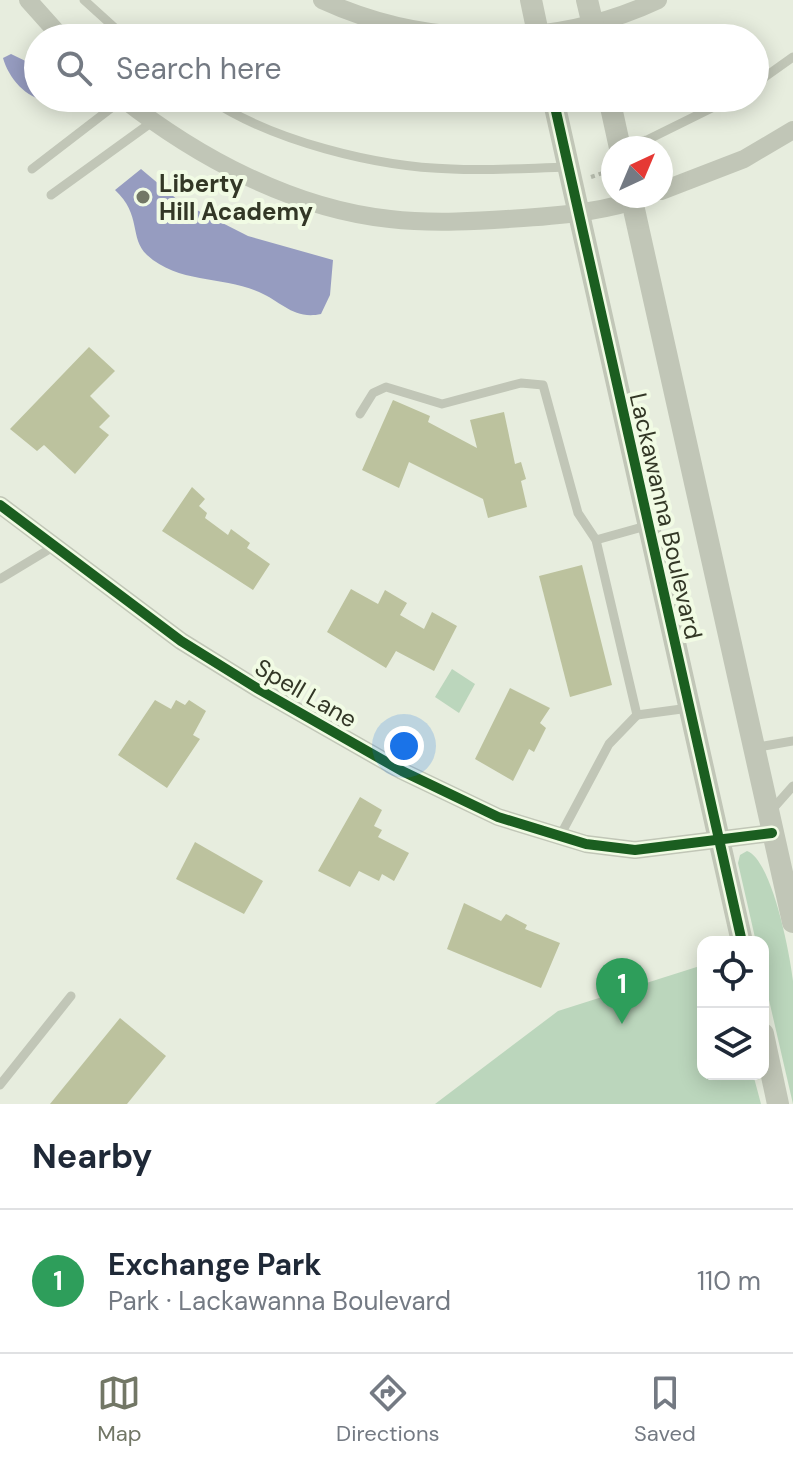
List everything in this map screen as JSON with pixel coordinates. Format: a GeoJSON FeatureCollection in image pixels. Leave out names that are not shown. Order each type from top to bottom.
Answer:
{"type":"FeatureCollection","features":[{"type":"Feature","properties":{"kind":"street"},"geometry":{"type":"LineString","coordinates":[[28,0],[49,24]]}},
{"type":"Feature","properties":{"kind":"street"},"geometry":{"type":"LineString","coordinates":[[322,0],[346,11],[396,24]]}},
{"type":"Feature","properties":{"kind":"street"},"geometry":{"type":"LineString","coordinates":[[531,0],[536,24]]}},
{"type":"Feature","properties":{"kind":"street"},"geometry":{"type":"LineString","coordinates":[[587,0],[592,24]]}},
{"type":"Feature","properties":{"kind":"street"},"geometry":{"type":"LineString","coordinates":[[610,24],[658,0]]}},
{"type":"Feature","properties":{"kind":"street"},"geometry":{"type":"LineString","coordinates":[[140,112],[179,141],[240,174],[335,209],[390,219],[490,220],[577,214],[601,208]]}},
{"type":"Feature","properties":{"kind":"street","name":"Lackawanna Boulevard"},"geometry":{"type":"LineString","coordinates":[[556,112],[741,936]]}},
{"type":"Feature","properties":{"kind":"street"},"geometry":{"type":"LineString","coordinates":[[612,112],[617,136]]}},
{"type":"Feature","properties":{"kind":"street"},"geometry":{"type":"LineString","coordinates":[[673,186],[744,159],[793,130]]}},
{"type":"Feature","properties":{"kind":"street","name":"Lackawanna Boulevard"},"geometry":{"type":"LineString","coordinates":[[639,208],[753,748],[793,922]]}},
{"type":"Feature","properties":{"kind":"street","name":"Spell Lane"},"geometry":{"type":"LineString","coordinates":[[0,505],[181,641],[273,698],[442,792],[498,817],[600,847],[635,850],[719,840],[770,824]]}},
{"type":"Feature","properties":{"kind":"street"},"geometry":{"type":"LineString","coordinates":[[769,1062],[778,1104]]}},
{"type":"Feature","properties":{"kind":"lane"},"geometry":{"type":"LineString","coordinates":[[84,0],[111,24]]}},
{"type":"Feature","properties":{"kind":"lane"},"geometry":{"type":"LineString","coordinates":[[769,74],[793,57]]}},
{"type":"Feature","properties":{"kind":"lane"},"geometry":{"type":"LineString","coordinates":[[32,169],[104,112]]}},
{"type":"Feature","properties":{"kind":"lane"},"geometry":{"type":"LineString","coordinates":[[237,112],[290,137],[371,159],[451,170],[568,167]]}},
{"type":"Feature","properties":{"kind":"lane"},"geometry":{"type":"LineString","coordinates":[[655,136],[704,112]]}},
{"type":"Feature","properties":{"kind":"lane"},"geometry":{"type":"LineString","coordinates":[[51,195],[152,122]]}},
{"type":"Feature","properties":{"kind":"lane"},"geometry":{"type":"LineString","coordinates":[[360,414],[373,393],[386,387],[442,404],[521,383],[543,385],[578,513],[596,540],[637,715]]}},
{"type":"Feature","properties":{"kind":"lane"},"geometry":{"type":"LineString","coordinates":[[596,540],[648,526]]}},
{"type":"Feature","properties":{"kind":"lane"},"geometry":{"type":"LineString","coordinates":[[0,579],[53,547]]}},
{"type":"Feature","properties":{"kind":"lane"},"geometry":{"type":"LineString","coordinates":[[560,836],[609,744],[637,715],[689,708]]}},
{"type":"Feature","properties":{"kind":"lane"},"geometry":{"type":"LineString","coordinates":[[753,748],[793,741]]}},
{"type":"Feature","properties":{"kind":"lane"},"geometry":{"type":"LineString","coordinates":[[770,824],[793,786]]}},
{"type":"Feature","properties":{"kind":"lane"},"geometry":{"type":"LineString","coordinates":[[0,1085],[71,996]]}},
{"type":"Feature","properties":{"kind":"green space"},"geometry":{"type":"Polygon","coordinates":[[[452,669],[475,684],[459,713],[435,697],[452,669]]]}},
{"type":"Feature","properties":{"kind":"green space"},"geometry":{"type":"Polygon","coordinates":[[[747,851],[764,871],[778,909],[788,951],[793,981],[793,1104],[769,1000],[769,936],[755,936],[738,863],[740,855],[747,851]]]}},
{"type":"Feature","properties":{"kind":"green space"},"geometry":{"type":"Polygon","coordinates":[[[697,967],[697,1080],[755,1080],[761,1104],[435,1104],[558,1011],[697,967]]]}},
{"type":"Feature","properties":{"kind":"water"},"geometry":{"type":"Polygon","coordinates":[[[11,54],[24,60],[24,90],[9,73],[3,58],[11,54]]]}},
{"type":"Feature","properties":{"kind":"water"},"geometry":{"type":"Polygon","coordinates":[[[141,169],[179,201],[248,236],[333,260],[330,295],[321,314],[296,312],[245,287],[173,271],[147,255],[138,241],[129,208],[115,190],[141,169]]]}},
{"type":"Feature","properties":{"kind":"building"},"geometry":{"type":"Polygon","coordinates":[[[89,347],[115,371],[90,396],[110,416],[99,427],[109,435],[75,474],[44,445],[37,451],[10,429],[89,347]]]}},
{"type":"Feature","properties":{"kind":"building"},"geometry":{"type":"Polygon","coordinates":[[[393,400],[430,416],[428,422],[477,448],[470,420],[504,412],[515,464],[521,462],[526,479],[521,481],[527,507],[488,518],[483,499],[409,462],[399,488],[362,470],[393,400]]]}},
{"type":"Feature","properties":{"kind":"building"},"geometry":{"type":"Polygon","coordinates":[[[192,487],[205,499],[199,506],[207,513],[205,518],[228,535],[231,529],[250,543],[247,548],[270,564],[253,590],[162,531],[192,487]]]}},
{"type":"Feature","properties":{"kind":"building"},"geometry":{"type":"Polygon","coordinates":[[[582,565],[612,685],[570,697],[539,576],[582,565]]]}},
{"type":"Feature","properties":{"kind":"building"},"geometry":{"type":"Polygon","coordinates":[[[351,589],[378,604],[385,590],[407,603],[400,615],[424,629],[432,612],[457,626],[434,671],[396,651],[386,668],[327,632],[351,589]]]}},
{"type":"Feature","properties":{"kind":"building"},"geometry":{"type":"Polygon","coordinates":[[[510,688],[550,708],[540,723],[546,728],[534,752],[529,749],[513,781],[475,759],[510,688]]]}},
{"type":"Feature","properties":{"kind":"building"},"geometry":{"type":"Polygon","coordinates":[[[155,700],[171,709],[176,700],[185,705],[189,700],[206,711],[193,735],[200,739],[167,788],[118,755],[155,700]]]}},
{"type":"Feature","properties":{"kind":"building"},"geometry":{"type":"Polygon","coordinates":[[[360,797],[382,810],[374,826],[382,830],[378,837],[409,853],[394,881],[382,874],[379,881],[359,871],[350,887],[318,871],[360,797]]]}},
{"type":"Feature","properties":{"kind":"building"},"geometry":{"type":"Polygon","coordinates":[[[195,842],[263,881],[244,914],[176,879],[195,842]]]}},
{"type":"Feature","properties":{"kind":"building"},"geometry":{"type":"Polygon","coordinates":[[[464,903],[501,921],[506,914],[527,925],[525,929],[560,943],[541,988],[447,949],[464,903]]]}},
{"type":"Feature","properties":{"kind":"building"},"geometry":{"type":"Polygon","coordinates":[[[120,1018],[166,1056],[127,1104],[50,1104],[120,1018]]]}},
{"type":"Feature","properties":{"kind":"cycle path"},"geometry":{"type":"LineString","coordinates":[[556,112],[741,936]]}},
{"type":"Feature","properties":{"kind":"cycle path"},"geometry":{"type":"LineString","coordinates":[[0,505],[181,641],[402,771],[498,817],[586,844],[635,850],[772,833]]}},
{"type":"Feature","properties":{"kind":"place","name":"Liberty Hill Academy"},"geometry":{"type":"Point","coordinates":[143,197]}},
{"type":"Feature","properties":{"kind":"place","name":"Exchange Park"},"geometry":{"type":"Point","coordinates":[622,1024]}}]}
